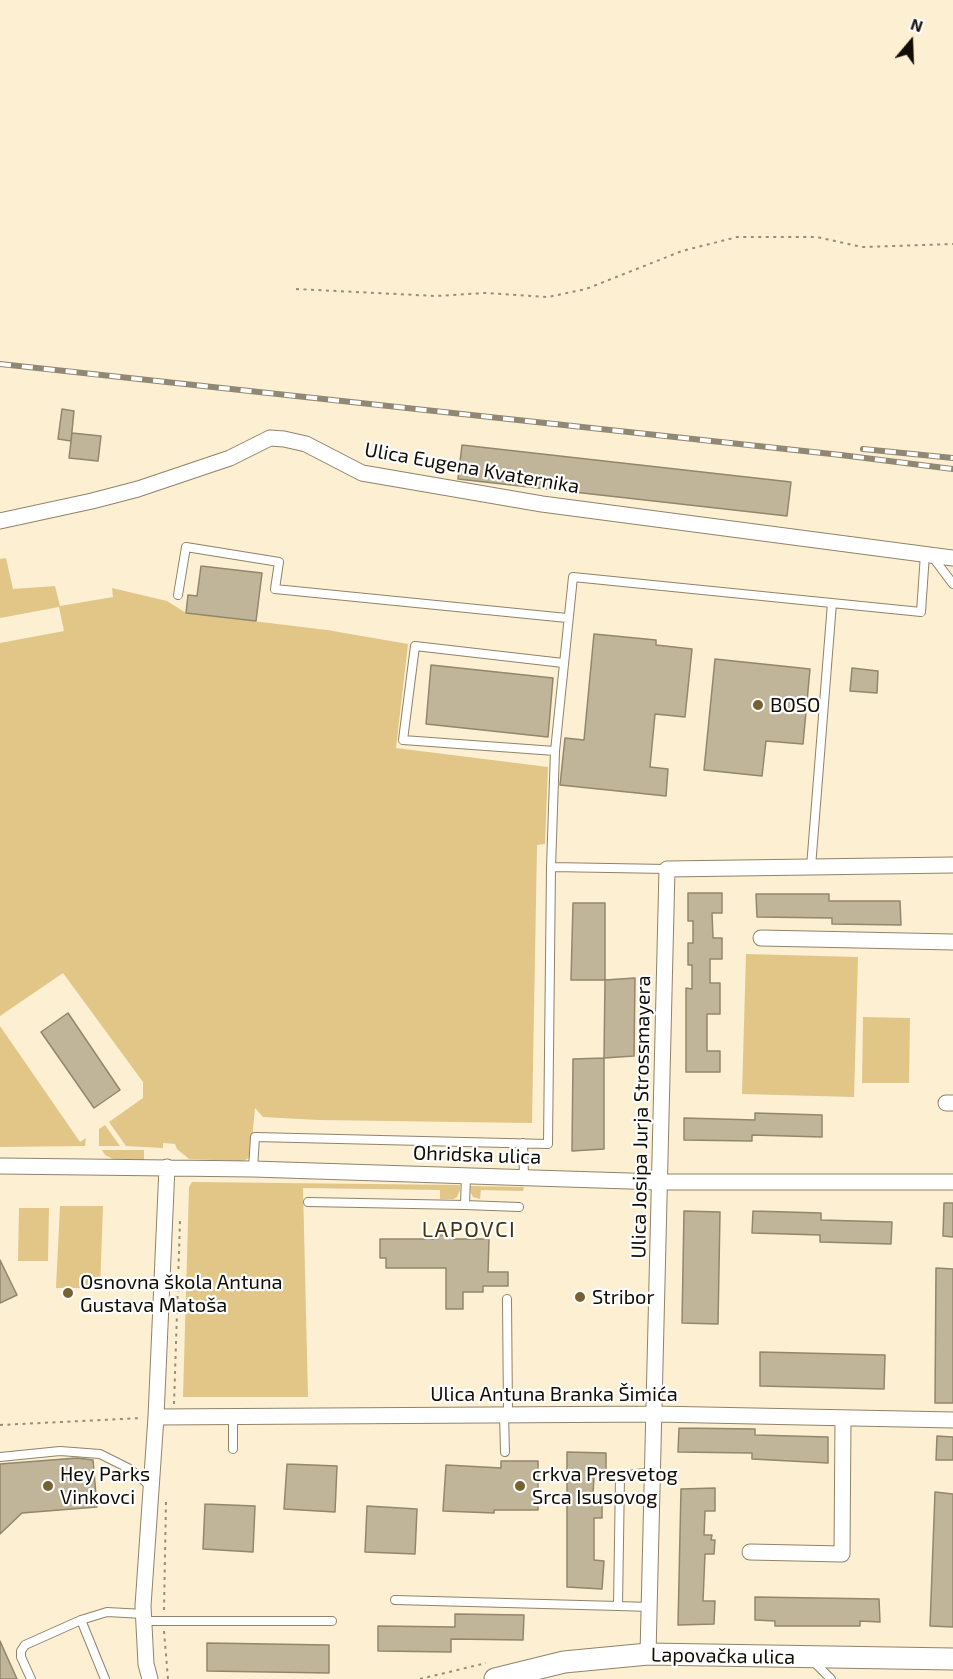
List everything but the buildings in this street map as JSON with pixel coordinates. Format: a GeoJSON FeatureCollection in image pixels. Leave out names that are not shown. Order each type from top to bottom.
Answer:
{"type":"FeatureCollection","features":[{"type":"Feature","properties":{"kind":"main road","name":"Lapovačka ulica"},"geometry":{"type":"LineString","coordinates":[[495,1679],[564,1662],[648,1654],[953,1659]]}},
{"type":"Feature","properties":{"kind":"street","name":"Ulica Eugena Kvaternika"},"geometry":{"type":"LineString","coordinates":[[0,521],[138,489],[217,463],[270,438],[306,444],[362,473],[542,504],[953,558]]}},
{"type":"Feature","properties":{"kind":"street"},"geometry":{"type":"LineString","coordinates":[[667,869],[953,865]]}},
{"type":"Feature","properties":{"kind":"street","name":"Ulica Josipa Jurja Strossmayera"},"geometry":{"type":"LineString","coordinates":[[648,1654],[667,869]]}},
{"type":"Feature","properties":{"kind":"street"},"geometry":{"type":"LineString","coordinates":[[761,938],[953,942]]}},
{"type":"Feature","properties":{"kind":"street","name":"Ohridska ulica"},"geometry":{"type":"LineString","coordinates":[[0,1166],[253,1168],[660,1182],[953,1182]]}},
{"type":"Feature","properties":{"kind":"street"},"geometry":{"type":"LineString","coordinates":[[150,1679],[146,1664],[144,1617],[167,1167]]}},
{"type":"Feature","properties":{"kind":"street","name":"Ulica Antuna Branka Šimića"},"geometry":{"type":"LineString","coordinates":[[156,1417],[655,1414],[953,1420]]}},
{"type":"Feature","properties":{"kind":"street"},"geometry":{"type":"LineString","coordinates":[[750,1552],[842,1554],[843,1418]]}},
{"type":"Feature","properties":{"kind":"lane"},"geometry":{"type":"LineString","coordinates":[[178,596],[186,547],[279,562],[275,589],[567,618]]}},
{"type":"Feature","properties":{"kind":"lane"},"geometry":{"type":"LineString","coordinates":[[928,554],[953,584]]}},
{"type":"Feature","properties":{"kind":"lane"},"geometry":{"type":"LineString","coordinates":[[253,1168],[255,1137],[548,1144],[551,867],[555,752],[573,577],[921,612],[928,554]]}},
{"type":"Feature","properties":{"kind":"lane"},"geometry":{"type":"LineString","coordinates":[[811,867],[832,603]]}},
{"type":"Feature","properties":{"kind":"lane"},"geometry":{"type":"LineString","coordinates":[[555,752],[403,740],[415,646],[563,663]]}},
{"type":"Feature","properties":{"kind":"lane"},"geometry":{"type":"LineString","coordinates":[[551,867],[667,869]]}},
{"type":"Feature","properties":{"kind":"lane"},"geometry":{"type":"LineString","coordinates":[[523,1143],[524,1177]]}},
{"type":"Feature","properties":{"kind":"lane"},"geometry":{"type":"LineString","coordinates":[[465,1205],[466,1175]]}},
{"type":"Feature","properties":{"kind":"lane"},"geometry":{"type":"LineString","coordinates":[[308,1202],[519,1207]]}},
{"type":"Feature","properties":{"kind":"lane"},"geometry":{"type":"LineString","coordinates":[[505,1452],[507,1299]]}},
{"type":"Feature","properties":{"kind":"lane"},"geometry":{"type":"LineString","coordinates":[[233,1416],[233,1449]]}},
{"type":"Feature","properties":{"kind":"lane"},"geometry":{"type":"LineString","coordinates":[[0,1457],[60,1451],[100,1454],[130,1469],[151,1486]]}},
{"type":"Feature","properties":{"kind":"lane"},"geometry":{"type":"LineString","coordinates":[[618,1606],[620,1476],[653,1472]]}},
{"type":"Feature","properties":{"kind":"lane"},"geometry":{"type":"LineString","coordinates":[[395,1600],[650,1607]]}},
{"type":"Feature","properties":{"kind":"lane"},"geometry":{"type":"LineString","coordinates":[[31,1679],[21,1657],[21,1651],[25,1645],[81,1620],[107,1612],[144,1617],[332,1621]]}},
{"type":"Feature","properties":{"kind":"lane"},"geometry":{"type":"LineString","coordinates":[[81,1620],[105,1679]]}},
{"type":"Feature","properties":{"kind":"lane"},"geometry":{"type":"LineString","coordinates":[[809,1658],[831,1679]]}},
{"type":"Feature","properties":{"kind":"path"},"geometry":{"type":"LineString","coordinates":[[296,289],[436,296],[485,293],[548,297],[586,289],[682,250],[737,237],[817,237],[862,247],[953,244]]}},
{"type":"Feature","properties":{"kind":"path"},"geometry":{"type":"LineString","coordinates":[[0,1425],[156,1417]]}},
{"type":"Feature","properties":{"kind":"shaded area"},"geometry":{"type":"Polygon","coordinates":[[[6,558],[13,589],[55,586],[60,606],[113,597],[112,588],[167,601],[186,613],[327,630],[408,644],[396,748],[548,767],[545,844],[537,845],[532,1123],[263,1117],[255,1108],[249,1158],[243,1161],[189,1159],[177,1149],[175,1144],[163,1143],[163,1148],[126,1146],[109,1122],[143,1098],[143,1082],[63,973],[0,1016],[0,643],[64,631],[59,607],[0,618],[0,559],[6,558]]]}},
{"type":"Feature","properties":{"kind":"shaded area"},"geometry":{"type":"Polygon","coordinates":[[[746,954],[858,957],[854,1097],[742,1094],[746,954]]]}},
{"type":"Feature","properties":{"kind":"shaded area"},"geometry":{"type":"Polygon","coordinates":[[[863,1017],[910,1018],[909,1083],[862,1083],[863,1017]]]}},
{"type":"Feature","properties":{"kind":"shaded area"},"geometry":{"type":"Polygon","coordinates":[[[0,1026],[80,1142],[86,1138],[85,1146],[0,1147],[0,1026]]]}},
{"type":"Feature","properties":{"kind":"shaded area"},"geometry":{"type":"Polygon","coordinates":[[[105,1125],[120,1146],[99,1146],[99,1129],[105,1125]]]}},
{"type":"Feature","properties":{"kind":"shaded area"},"geometry":{"type":"Polygon","coordinates":[[[102,1150],[144,1150],[144,1160],[113,1159],[105,1155],[102,1150]]]}},
{"type":"Feature","properties":{"kind":"shaded area"},"geometry":{"type":"Polygon","coordinates":[[[192,1182],[460,1185],[460,1190],[454,1199],[440,1199],[440,1190],[303,1188],[308,1397],[183,1397],[189,1187],[192,1182]]]}},
{"type":"Feature","properties":{"kind":"shaded area"},"geometry":{"type":"Polygon","coordinates":[[[470,1186],[524,1187],[523,1191],[481,1190],[480,1199],[473,1197],[470,1186]]]}},
{"type":"Feature","properties":{"kind":"shaded area"},"geometry":{"type":"Polygon","coordinates":[[[60,1206],[103,1206],[100,1288],[56,1288],[60,1206]]]}},
{"type":"Feature","properties":{"kind":"shaded area"},"geometry":{"type":"Polygon","coordinates":[[[19,1208],[49,1208],[48,1261],[18,1261],[19,1208]]]}},
{"type":"Feature","properties":{"kind":"railway"},"geometry":{"type":"LineString","coordinates":[[0,364],[953,469]]}},
{"type":"Feature","properties":{"kind":"railway"},"geometry":{"type":"LineString","coordinates":[[863,449],[953,458]]}},
{"type":"Feature","properties":{"kind":"place","name":"BOSO"},"geometry":{"type":"Point","coordinates":[758,705]}},
{"type":"Feature","properties":{"kind":"place","name":"Osnovna škola Antuna Gustava Matoša"},"geometry":{"type":"Point","coordinates":[68,1293]}},
{"type":"Feature","properties":{"kind":"place","name":"Stribor"},"geometry":{"type":"Point","coordinates":[580,1297]}},
{"type":"Feature","properties":{"kind":"place","name":"Hey Parks Vinkovci"},"geometry":{"type":"Point","coordinates":[48,1486]}},
{"type":"Feature","properties":{"kind":"place","name":"crkva Presvetog Srca Isusovog"},"geometry":{"type":"Point","coordinates":[520,1486]}},
{"type":"Feature","properties":{"kind":"district","name":"LAPOVCI"},"geometry":{"type":"Point","coordinates":[469,1230]}}]}
